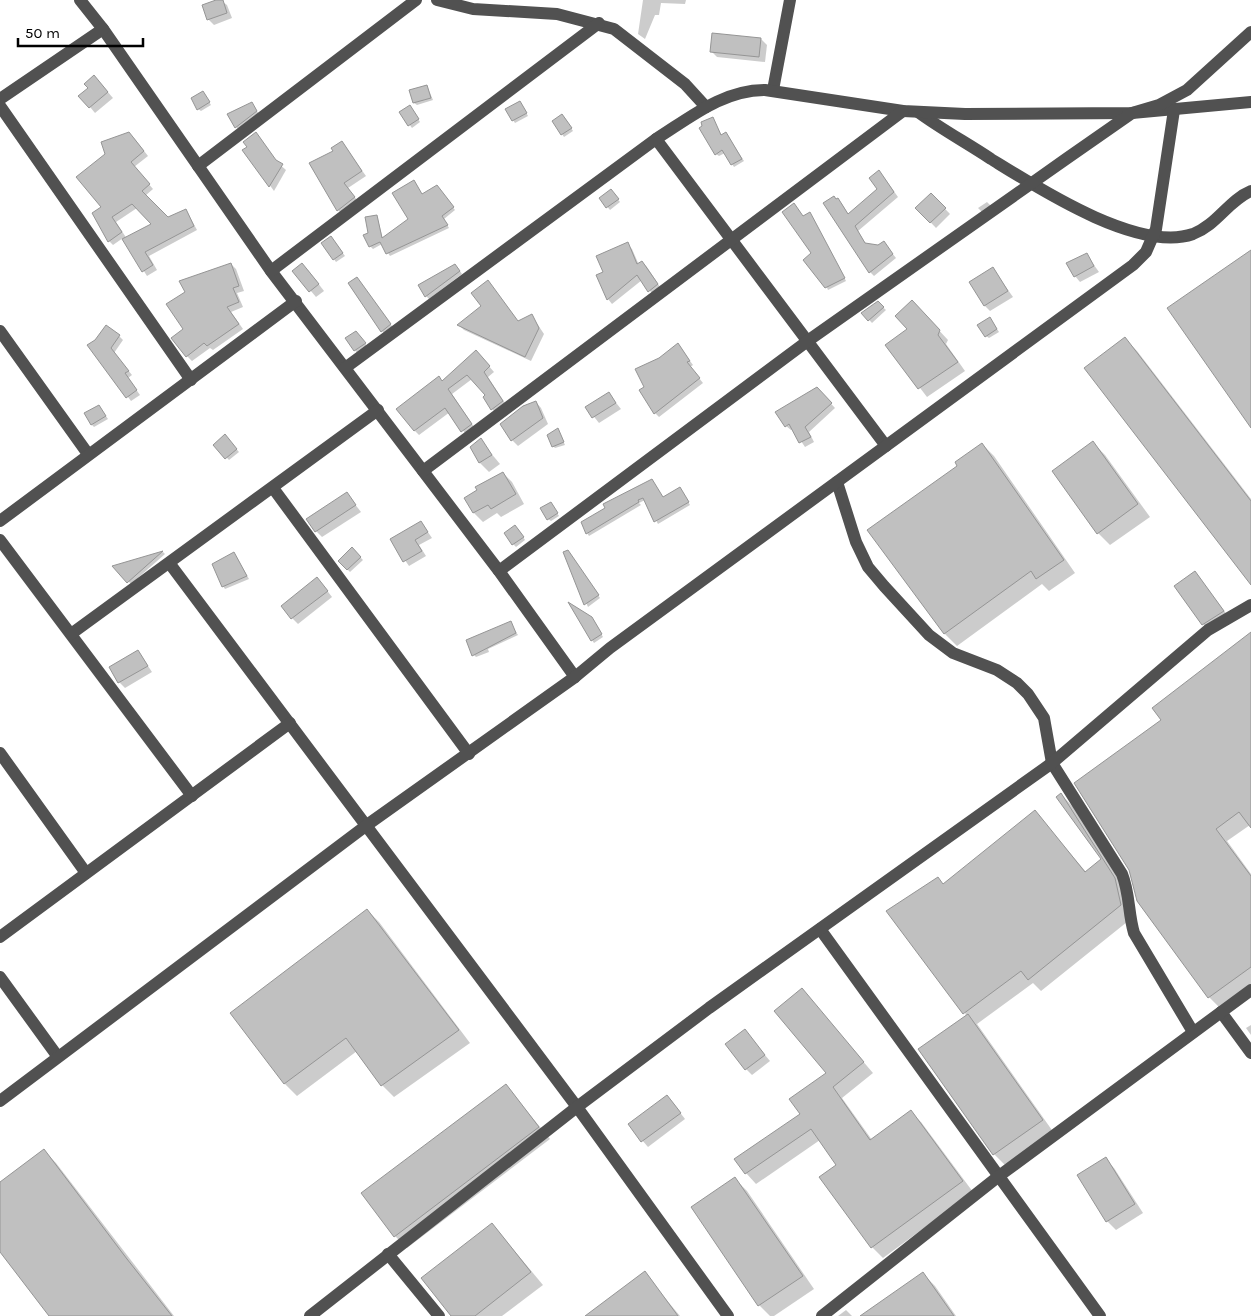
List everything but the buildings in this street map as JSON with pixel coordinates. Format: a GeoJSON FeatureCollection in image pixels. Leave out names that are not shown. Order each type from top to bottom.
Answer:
{"type":"FeatureCollection","features":[{"type":"Feature","properties":{"kind":"street"},"geometry":{"type":"LineString","coordinates":[[80,0],[103,29],[271,271],[296,301],[499,571],[576,677]]}},
{"type":"Feature","properties":{"kind":"street"},"geometry":{"type":"LineString","coordinates":[[198,166],[416,0]]}},
{"type":"Feature","properties":{"kind":"street"},"geometry":{"type":"LineString","coordinates":[[437,0],[557,14],[599,24],[623,35],[655,59],[685,84],[706,107]]}},
{"type":"Feature","properties":{"kind":"street"},"geometry":{"type":"LineString","coordinates":[[773,90],[790,0]]}},
{"type":"Feature","properties":{"kind":"street"},"geometry":{"type":"LineString","coordinates":[[271,271],[599,24]]}},
{"type":"Feature","properties":{"kind":"street"},"geometry":{"type":"LineString","coordinates":[[0,99],[103,29]]}},
{"type":"Feature","properties":{"kind":"street"},"geometry":{"type":"LineString","coordinates":[[499,571],[809,340],[1132,113],[1164,102],[1187,90],[1251,32]]}},
{"type":"Feature","properties":{"kind":"street"},"geometry":{"type":"LineString","coordinates":[[346,368],[656,139],[706,107],[731,94],[748,90],[773,90],[903,111],[965,114],[1132,113],[1251,102]]}},
{"type":"Feature","properties":{"kind":"street"},"geometry":{"type":"LineString","coordinates":[[0,106],[191,380]]}},
{"type":"Feature","properties":{"kind":"street"},"geometry":{"type":"LineString","coordinates":[[0,1101],[366,825],[576,677],[610,648],[1134,265],[1146,252],[1159,214],[1174,110]]}},
{"type":"Feature","properties":{"kind":"street"},"geometry":{"type":"LineString","coordinates":[[423,471],[903,111]]}},
{"type":"Feature","properties":{"kind":"street"},"geometry":{"type":"LineString","coordinates":[[918,112],[1032,184],[1114,224],[1153,236],[1180,237],[1193,234],[1208,226],[1249,195]]}},
{"type":"Feature","properties":{"kind":"street"},"geometry":{"type":"LineString","coordinates":[[656,139],[730,240],[809,340],[886,446]]}},
{"type":"Feature","properties":{"kind":"street"},"geometry":{"type":"LineString","coordinates":[[0,521],[296,301]]}},
{"type":"Feature","properties":{"kind":"street"},"geometry":{"type":"LineString","coordinates":[[2,339],[88,454]]}},
{"type":"Feature","properties":{"kind":"street"},"geometry":{"type":"LineString","coordinates":[[72,634],[378,410]]}},
{"type":"Feature","properties":{"kind":"street"},"geometry":{"type":"LineString","coordinates":[[837,482],[856,542],[868,567],[930,635],[953,653],[997,670],[1017,683],[1028,694],[1044,718],[1052,763],[1122,874],[1128,889],[1130,921],[1134,933],[1193,1032]]}},
{"type":"Feature","properties":{"kind":"street"},"geometry":{"type":"LineString","coordinates":[[272,488],[469,754]]}},
{"type":"Feature","properties":{"kind":"street"},"geometry":{"type":"LineString","coordinates":[[0,540],[192,796]]}},
{"type":"Feature","properties":{"kind":"street"},"geometry":{"type":"LineString","coordinates":[[170,564],[577,1107],[728,1316]]}},
{"type":"Feature","properties":{"kind":"street"},"geometry":{"type":"LineString","coordinates":[[310,1316],[577,1107],[820,929],[1052,763],[1182,650],[1208,630],[1251,605]]}},
{"type":"Feature","properties":{"kind":"street"},"geometry":{"type":"LineString","coordinates":[[0,938],[290,723]]}},
{"type":"Feature","properties":{"kind":"street"},"geometry":{"type":"LineString","coordinates":[[0,753],[86,873]]}},
{"type":"Feature","properties":{"kind":"street"},"geometry":{"type":"LineString","coordinates":[[820,929],[1100,1316]]}},
{"type":"Feature","properties":{"kind":"street"},"geometry":{"type":"LineString","coordinates":[[0,977],[58,1057]]}},
{"type":"Feature","properties":{"kind":"street"},"geometry":{"type":"LineString","coordinates":[[822,1316],[999,1176],[1251,990]]}},
{"type":"Feature","properties":{"kind":"street"},"geometry":{"type":"LineString","coordinates":[[1221,1012],[1251,1053]]}},
{"type":"Feature","properties":{"kind":"street"},"geometry":{"type":"LineString","coordinates":[[388,1254],[439,1316]]}}]}
